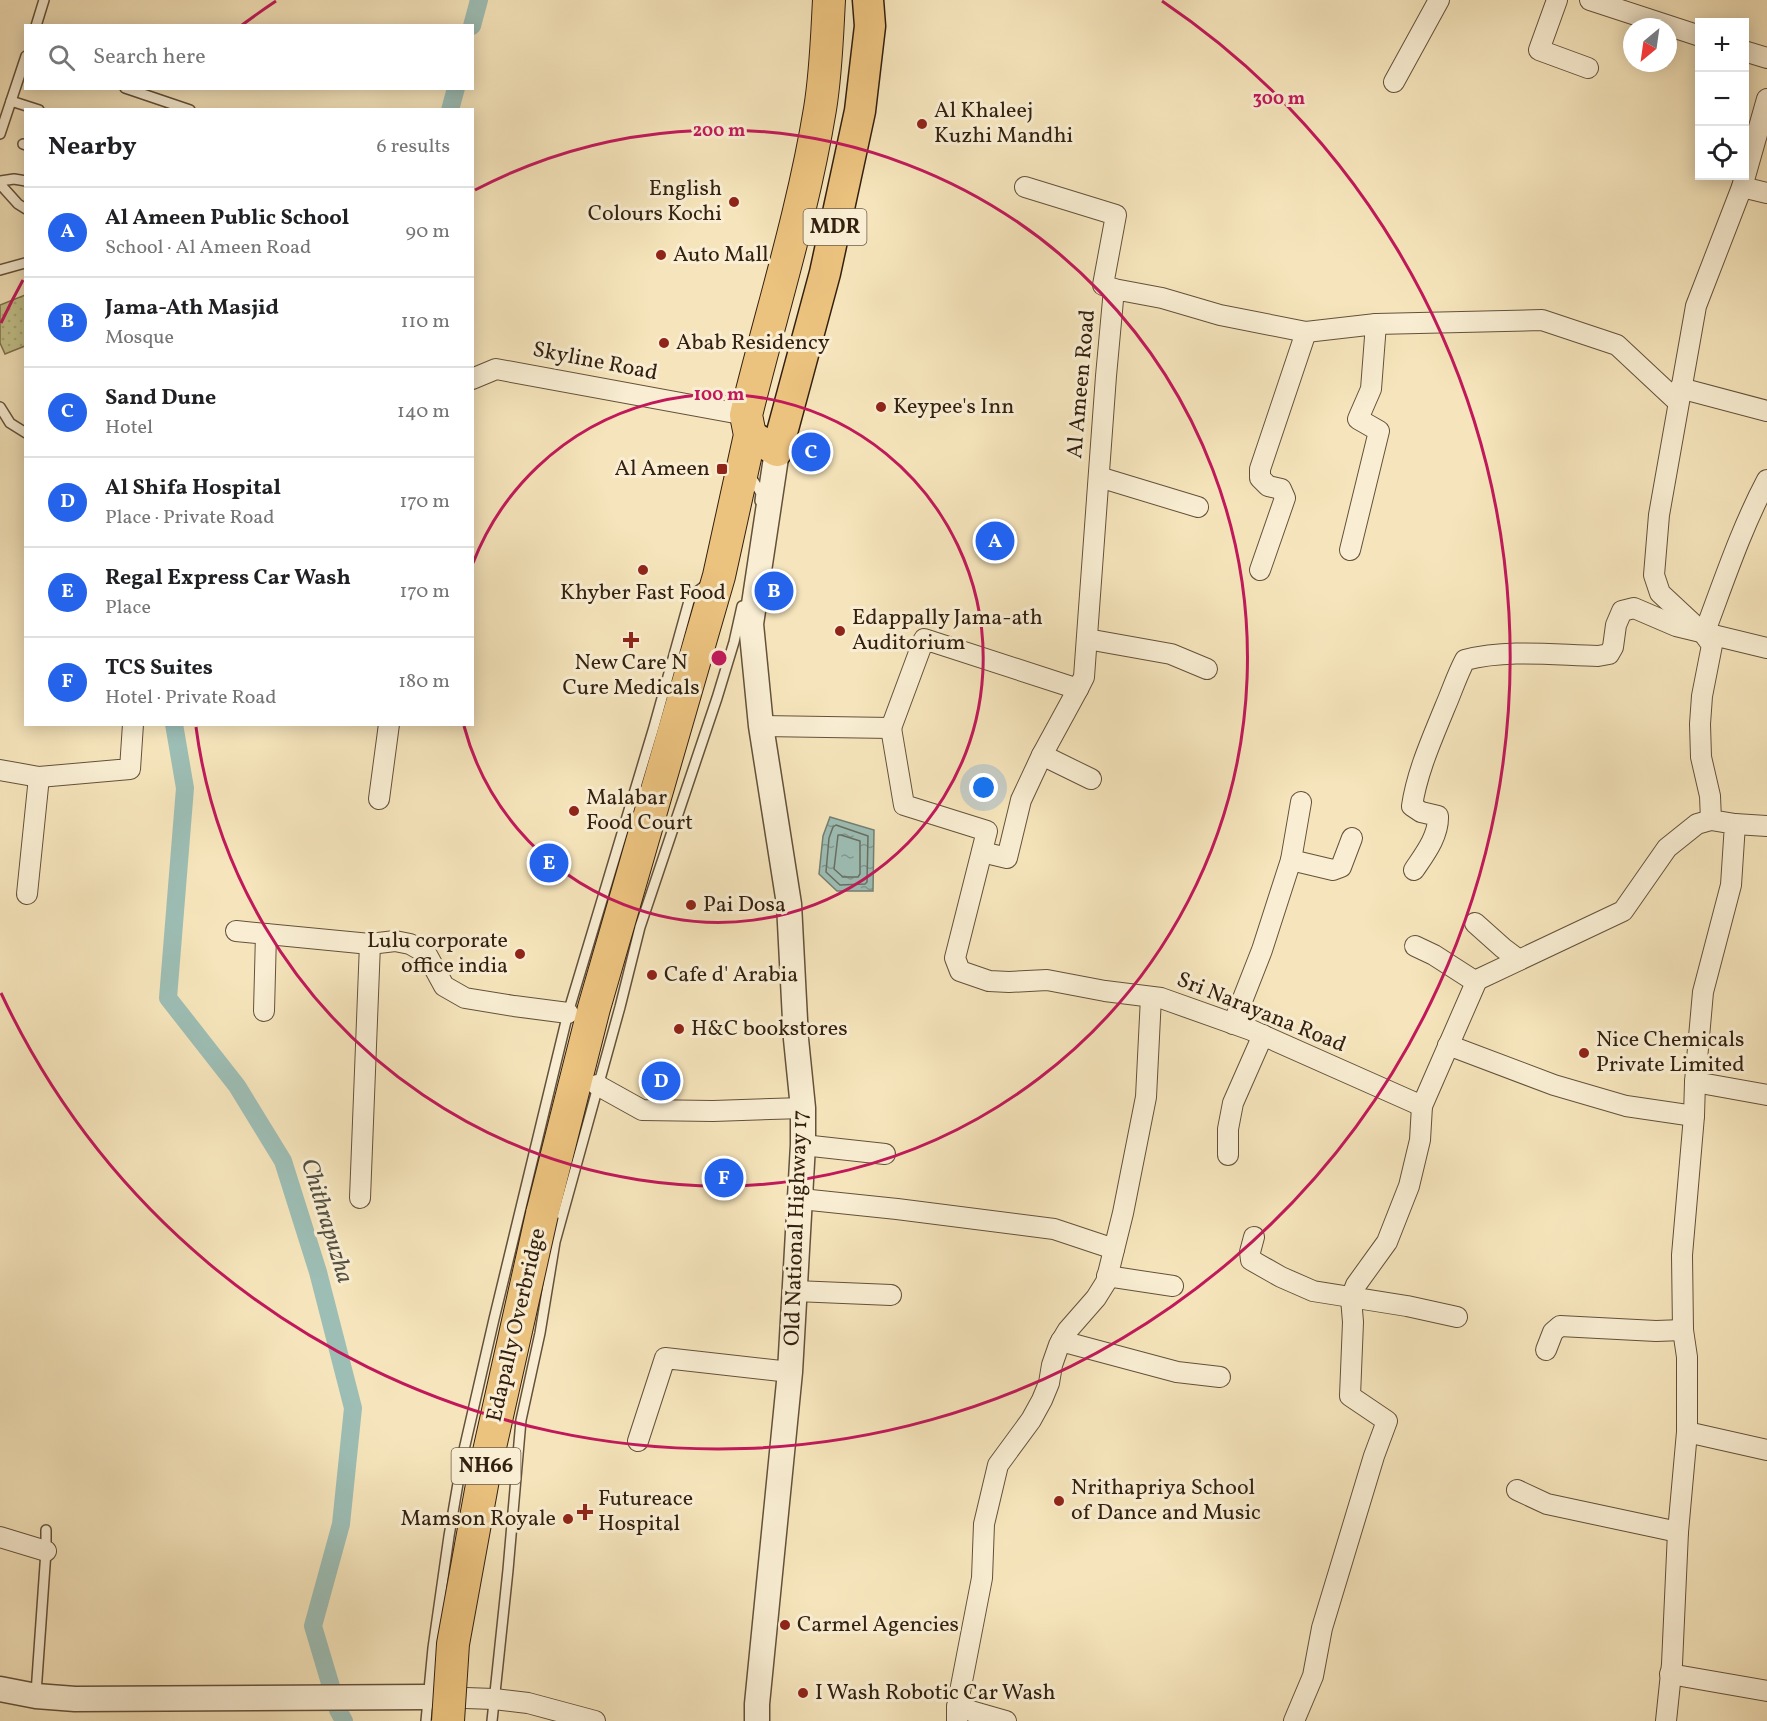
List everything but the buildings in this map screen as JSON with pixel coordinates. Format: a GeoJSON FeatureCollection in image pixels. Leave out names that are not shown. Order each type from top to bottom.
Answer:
{"type":"FeatureCollection","features":[{"type":"Feature","properties":{"kind":"highway","name":"NH66"},"geometry":{"type":"LineString","coordinates":[[719,576],[744,465],[748,425],[801,201],[820,108],[830,0]]}},
{"type":"Feature","properties":{"kind":"highway","name":"NH66"},"geometry":{"type":"LineString","coordinates":[[748,425],[762,420],[823,172],[841,81],[848,0]]}},
{"type":"Feature","properties":{"kind":"highway","name":"Edapally Overbridge"},"geometry":{"type":"LineString","coordinates":[[448,1721],[453,1644],[484,1474],[542,1214],[594,1008],[719,576]]}},
{"type":"Feature","properties":{"kind":"main road","name":"Old National Highway 17"},"geometry":{"type":"LineString","coordinates":[[777,451],[825,273],[861,111],[870,26],[868,0]]}},
{"type":"Feature","properties":{"kind":"main road"},"geometry":{"type":"LineString","coordinates":[[748,425],[777,451]]}},
{"type":"Feature","properties":{"kind":"street"},"geometry":{"type":"LineString","coordinates":[[1394,82],[1439,0]]}},
{"type":"Feature","properties":{"kind":"street"},"geometry":{"type":"LineString","coordinates":[[1557,0],[1539,50],[1588,68]]}},
{"type":"Feature","properties":{"kind":"street"},"geometry":{"type":"LineString","coordinates":[[1590,0],[1695,34]]}},
{"type":"Feature","properties":{"kind":"street"},"geometry":{"type":"LineString","coordinates":[[1749,53],[1767,58]]}},
{"type":"Feature","properties":{"kind":"street"},"geometry":{"type":"LineString","coordinates":[[1711,820],[1710,796],[1701,757],[1702,696],[1712,645],[1704,634],[1660,593],[1654,575],[1659,515],[1696,306],[1742,187],[1767,99]]}},
{"type":"Feature","properties":{"kind":"street"},"geometry":{"type":"LineString","coordinates":[[1025,187],[1116,215],[1103,285],[1114,289]]}},
{"type":"Feature","properties":{"kind":"street"},"geometry":{"type":"LineString","coordinates":[[1742,187],[1767,193]]}},
{"type":"Feature","properties":{"kind":"street","name":"Al Ameen Road"},"geometry":{"type":"LineString","coordinates":[[982,852],[1007,858],[1021,800],[1042,755],[1084,677],[1114,289],[1162,298],[1220,315],[1306,332],[1376,324],[1542,320],[1617,345],[1679,395]]}},
{"type":"Feature","properties":{"kind":"street"},"geometry":{"type":"LineString","coordinates":[[1350,550],[1379,431],[1358,419],[1371,390],[1376,324]]}},
{"type":"Feature","properties":{"kind":"street"},"geometry":{"type":"LineString","coordinates":[[1260,570],[1286,498],[1281,489],[1268,486],[1260,478],[1260,469],[1306,332]]}},
{"type":"Feature","properties":{"kind":"street","name":"Skyline Road"},"geometry":{"type":"LineString","coordinates":[[474,378],[496,369],[748,425]]}},
{"type":"Feature","properties":{"kind":"street"},"geometry":{"type":"LineString","coordinates":[[1679,395],[1767,411]]}},
{"type":"Feature","properties":{"kind":"street","name":"Old National Highway 17"},"geometry":{"type":"LineString","coordinates":[[757,1721],[790,1372],[803,1144],[803,1108],[796,1039],[789,904],[761,726],[751,624],[777,451]]}},
{"type":"Feature","properties":{"kind":"street"},"geometry":{"type":"LineString","coordinates":[[1099,477],[1198,507]]}},
{"type":"Feature","properties":{"kind":"street"},"geometry":{"type":"LineString","coordinates":[[1704,634],[1733,554],[1751,510],[1767,480]]}},
{"type":"Feature","properties":{"kind":"street"},"geometry":{"type":"LineString","coordinates":[[1414,870],[1431,842],[1438,823],[1438,816],[1421,812],[1412,806],[1414,792],[1434,731],[1465,660],[1507,653],[1598,656],[1609,654],[1613,647],[1616,625],[1622,611],[1634,608],[1676,626],[1767,648]]}},
{"type":"Feature","properties":{"kind":"street"},"geometry":{"type":"LineString","coordinates":[[761,726],[891,728],[924,639],[1078,689]]}},
{"type":"Feature","properties":{"kind":"street"},"geometry":{"type":"LineString","coordinates":[[1087,639],[1171,654],[1207,669]]}},
{"type":"Feature","properties":{"kind":"street"},"geometry":{"type":"LineString","coordinates":[[0,770],[39,777],[130,769],[133,726]]}},
{"type":"Feature","properties":{"kind":"street"},"geometry":{"type":"LineString","coordinates":[[380,799],[389,726]]}},
{"type":"Feature","properties":{"kind":"street","name":"Sri Narayana Road"},"geometry":{"type":"LineString","coordinates":[[891,728],[904,805],[987,831],[955,958],[960,970],[989,981],[1047,980],[1105,991],[1161,998],[1263,1035],[1422,1106]]}},
{"type":"Feature","properties":{"kind":"street"},"geometry":{"type":"LineString","coordinates":[[1042,755],[1091,779]]}},
{"type":"Feature","properties":{"kind":"street"},"geometry":{"type":"LineString","coordinates":[[27,894],[39,777]]}},
{"type":"Feature","properties":{"kind":"street"},"geometry":{"type":"LineString","coordinates":[[1233,1024],[1262,950],[1291,860],[1301,802]]}},
{"type":"Feature","properties":{"kind":"street"},"geometry":{"type":"LineString","coordinates":[[1294,1721],[1313,1676],[1322,1628],[1374,1456],[1387,1421],[1350,1396],[1353,1322],[1351,1298],[1356,1285],[1388,1242],[1409,1186],[1420,1140],[1422,1106],[1477,980],[1623,911],[1666,848],[1697,824],[1711,820],[1767,826]]}},
{"type":"Feature","properties":{"kind":"street"},"geometry":{"type":"LineString","coordinates":[[1666,1721],[1687,1432],[1685,1409],[1687,1357],[1683,1330],[1682,1255],[1695,1082],[1704,992],[1731,885],[1735,824]]}},
{"type":"Feature","properties":{"kind":"street"},"geometry":{"type":"LineString","coordinates":[[1291,860],[1333,870],[1341,867],[1352,838]]}},
{"type":"Feature","properties":{"kind":"street"},"geometry":{"type":"LineString","coordinates":[[1475,923],[1519,960]]}},
{"type":"Feature","properties":{"kind":"street"},"geometry":{"type":"LineString","coordinates":[[236,931],[370,944],[395,940],[410,944],[426,953],[444,986],[465,998],[568,1013]]}},
{"type":"Feature","properties":{"kind":"street"},"geometry":{"type":"LineString","coordinates":[[264,1011],[266,934]]}},
{"type":"Feature","properties":{"kind":"street"},"geometry":{"type":"LineString","coordinates":[[360,1198],[370,944]]}},
{"type":"Feature","properties":{"kind":"street"},"geometry":{"type":"LineString","coordinates":[[1415,946],[1434,955],[1476,982]]}},
{"type":"Feature","properties":{"kind":"street"},"geometry":{"type":"LineString","coordinates":[[1006,1721],[957,1714],[982,1578],[984,1524],[999,1465],[1031,1420],[1042,1400],[1061,1341],[1106,1282],[1126,1202],[1146,1097],[1151,997]]}},
{"type":"Feature","properties":{"kind":"street"},"geometry":{"type":"LineString","coordinates":[[1228,1155],[1228,1129],[1233,1103],[1263,1035]]}},
{"type":"Feature","properties":{"kind":"street"},"geometry":{"type":"LineString","coordinates":[[1448,1045],[1554,1085],[1626,1106],[1694,1116]]}},
{"type":"Feature","properties":{"kind":"street"},"geometry":{"type":"LineString","coordinates":[[1695,1082],[1767,1095]]}},
{"type":"Feature","properties":{"kind":"street"},"geometry":{"type":"LineString","coordinates":[[597,1085],[642,1110],[713,1111],[803,1108]]}},
{"type":"Feature","properties":{"kind":"street"},"geometry":{"type":"LineString","coordinates":[[803,1144],[885,1154]]}},
{"type":"Feature","properties":{"kind":"street"},"geometry":{"type":"LineString","coordinates":[[801,1199],[1054,1229],[1114,1249]]}},
{"type":"Feature","properties":{"kind":"street"},"geometry":{"type":"LineString","coordinates":[[1254,1237],[1250,1252],[1251,1260],[1313,1292],[1407,1306],[1457,1317]]}},
{"type":"Feature","properties":{"kind":"street"},"geometry":{"type":"LineString","coordinates":[[1107,1276],[1173,1286]]}},
{"type":"Feature","properties":{"kind":"street"},"geometry":{"type":"LineString","coordinates":[[795,1291],[891,1295]]}},
{"type":"Feature","properties":{"kind":"street"},"geometry":{"type":"LineString","coordinates":[[1546,1350],[1553,1332],[1560,1326],[1656,1331],[1683,1330]]}},
{"type":"Feature","properties":{"kind":"street"},"geometry":{"type":"LineString","coordinates":[[1061,1341],[1177,1372],[1220,1377]]}},
{"type":"Feature","properties":{"kind":"street"},"geometry":{"type":"LineString","coordinates":[[638,1441],[665,1358],[790,1372]]}},
{"type":"Feature","properties":{"kind":"street"},"geometry":{"type":"LineString","coordinates":[[1687,1432],[1767,1450]]}},
{"type":"Feature","properties":{"kind":"street"},"geometry":{"type":"LineString","coordinates":[[1517,1490],[1548,1504],[1678,1532]]}},
{"type":"Feature","properties":{"kind":"street"},"geometry":{"type":"LineString","coordinates":[[0,1537],[46,1551]]}},
{"type":"Feature","properties":{"kind":"street"},"geometry":{"type":"LineString","coordinates":[[1670,1674],[1767,1691]]}},
{"type":"Feature","properties":{"kind":"street"},"geometry":{"type":"LineString","coordinates":[[0,1689],[36,1696],[75,1699],[427,1697],[494,1699],[528,1703],[595,1721]]}},
{"type":"Feature","properties":{"kind":"lane"},"geometry":{"type":"LineString","coordinates":[[37,24],[44,0]]}},
{"type":"Feature","properties":{"kind":"lane"},"geometry":{"type":"LineString","coordinates":[[0,134],[24,59]]}},
{"type":"Feature","properties":{"kind":"lane"},"geometry":{"type":"LineString","coordinates":[[131,90],[184,108]]}},
{"type":"Feature","properties":{"kind":"lane"},"geometry":{"type":"LineString","coordinates":[[11,101],[33,108]]}},
{"type":"Feature","properties":{"kind":"lane"},"geometry":{"type":"LineString","coordinates":[[24,180],[14,178],[0,182],[18,204],[24,208]]}},
{"type":"Feature","properties":{"kind":"lane"},"geometry":{"type":"LineString","coordinates":[[0,270],[24,263]]}},
{"type":"Feature","properties":{"kind":"lane"},"geometry":{"type":"LineString","coordinates":[[0,407],[10,423],[24,432]]}},
{"type":"Feature","properties":{"kind":"lane"},"geometry":{"type":"LineString","coordinates":[[744,465],[761,493],[757,533],[746,591]]}},
{"type":"Feature","properties":{"kind":"lane"},"geometry":{"type":"LineString","coordinates":[[426,1721],[427,1697],[449,1536],[463,1454],[568,1013],[654,727],[689,601],[719,576]]}},
{"type":"Feature","properties":{"kind":"lane"},"geometry":{"type":"LineString","coordinates":[[492,1721],[521,1420],[555,1242],[640,927],[717,698],[744,601]]}},
{"type":"Feature","properties":{"kind":"lane"},"geometry":{"type":"LineString","coordinates":[[36,1696],[46,1530]]}},
{"type":"Feature","properties":{"kind":"shaded area"},"geometry":{"type":"Polygon","coordinates":[[[24,295],[24,346],[5,354],[0,343],[0,305],[24,295]]]}},
{"type":"Feature","properties":{"kind":"water"},"geometry":{"type":"Polygon","coordinates":[[[830,817],[874,830],[873,891],[837,891],[819,874],[823,836],[830,817]]]}},
{"type":"Feature","properties":{"kind":"waterway","name":"Chithrapuzha"},"geometry":{"type":"LineString","coordinates":[[473,24],[479,0]]}},
{"type":"Feature","properties":{"kind":"waterway","name":"Chithrapuzha"},"geometry":{"type":"LineString","coordinates":[[451,108],[455,90]]}},
{"type":"Feature","properties":{"kind":"waterway","name":"Chithrapuzha"},"geometry":{"type":"LineString","coordinates":[[174,726],[185,788],[168,998],[237,1086],[283,1161],[318,1272],[353,1408],[341,1524],[313,1626],[338,1710],[344,1721]]}},
{"type":"Feature","properties":{"kind":"place","name":"Al Khaleej Kuzhi Mandhi"},"geometry":{"type":"Point","coordinates":[922,124]}},
{"type":"Feature","properties":{"kind":"place","name":"English Colours Kochi"},"geometry":{"type":"Point","coordinates":[734,202]}},
{"type":"Feature","properties":{"kind":"place","name":"Auto Mall"},"geometry":{"type":"Point","coordinates":[661,255]}},
{"type":"Feature","properties":{"kind":"place","name":"Abab Residency"},"geometry":{"type":"Point","coordinates":[664,343]}},
{"type":"Feature","properties":{"kind":"place","name":"Keypee's Inn"},"geometry":{"type":"Point","coordinates":[881,407]}},
{"type":"Feature","properties":{"kind":"place","name":"Sand Dune"},"geometry":{"type":"Point","coordinates":[811,452]}},
{"type":"Feature","properties":{"kind":"place","name":"Al Ameen"},"geometry":{"type":"Point","coordinates":[722,469]}},
{"type":"Feature","properties":{"kind":"place","name":"Al Ameen Public School"},"geometry":{"type":"Point","coordinates":[995,541]}},
{"type":"Feature","properties":{"kind":"place","name":"Khyber Fast Food"},"geometry":{"type":"Point","coordinates":[643,570]}},
{"type":"Feature","properties":{"kind":"place","name":"Jama-Ath Masjid"},"geometry":{"type":"Point","coordinates":[774,591]}},
{"type":"Feature","properties":{"kind":"place","name":"Edappally Jama-ath Auditorium"},"geometry":{"type":"Point","coordinates":[840,631]}},
{"type":"Feature","properties":{"kind":"place","name":"New Care N Cure Medicals"},"geometry":{"type":"Point","coordinates":[631,640]}},
{"type":"Feature","properties":{"kind":"place","name":"Malabar Food Court"},"geometry":{"type":"Point","coordinates":[574,811]}},
{"type":"Feature","properties":{"kind":"place","name":"Regal Express Car Wash"},"geometry":{"type":"Point","coordinates":[549,863]}},
{"type":"Feature","properties":{"kind":"place","name":"Pai Dosa"},"geometry":{"type":"Point","coordinates":[691,905]}},
{"type":"Feature","properties":{"kind":"place","name":"Lulu corporate office india"},"geometry":{"type":"Point","coordinates":[520,954]}},
{"type":"Feature","properties":{"kind":"place","name":"Cafe d' Arabia"},"geometry":{"type":"Point","coordinates":[652,975]}},
{"type":"Feature","properties":{"kind":"place","name":"H&C bookstores"},"geometry":{"type":"Point","coordinates":[679,1029]}},
{"type":"Feature","properties":{"kind":"place","name":"Nice Chemicals Private Limited"},"geometry":{"type":"Point","coordinates":[1584,1053]}},
{"type":"Feature","properties":{"kind":"place","name":"Al Shifa Hospital"},"geometry":{"type":"Point","coordinates":[661,1081]}},
{"type":"Feature","properties":{"kind":"place","name":"TCS Suites"},"geometry":{"type":"Point","coordinates":[724,1178]}},
{"type":"Feature","properties":{"kind":"place","name":"Nrithapriya School of Dance and Music"},"geometry":{"type":"Point","coordinates":[1059,1501]}},
{"type":"Feature","properties":{"kind":"place","name":"Futureace Hospital"},"geometry":{"type":"Point","coordinates":[585,1512]}},
{"type":"Feature","properties":{"kind":"place","name":"Mamson Royale"},"geometry":{"type":"Point","coordinates":[568,1519]}},
{"type":"Feature","properties":{"kind":"place","name":"Carmel Agencies"},"geometry":{"type":"Point","coordinates":[785,1625]}},
{"type":"Feature","properties":{"kind":"place","name":"I Wash Robotic Car Wash"},"geometry":{"type":"Point","coordinates":[803,1693]}}]}
